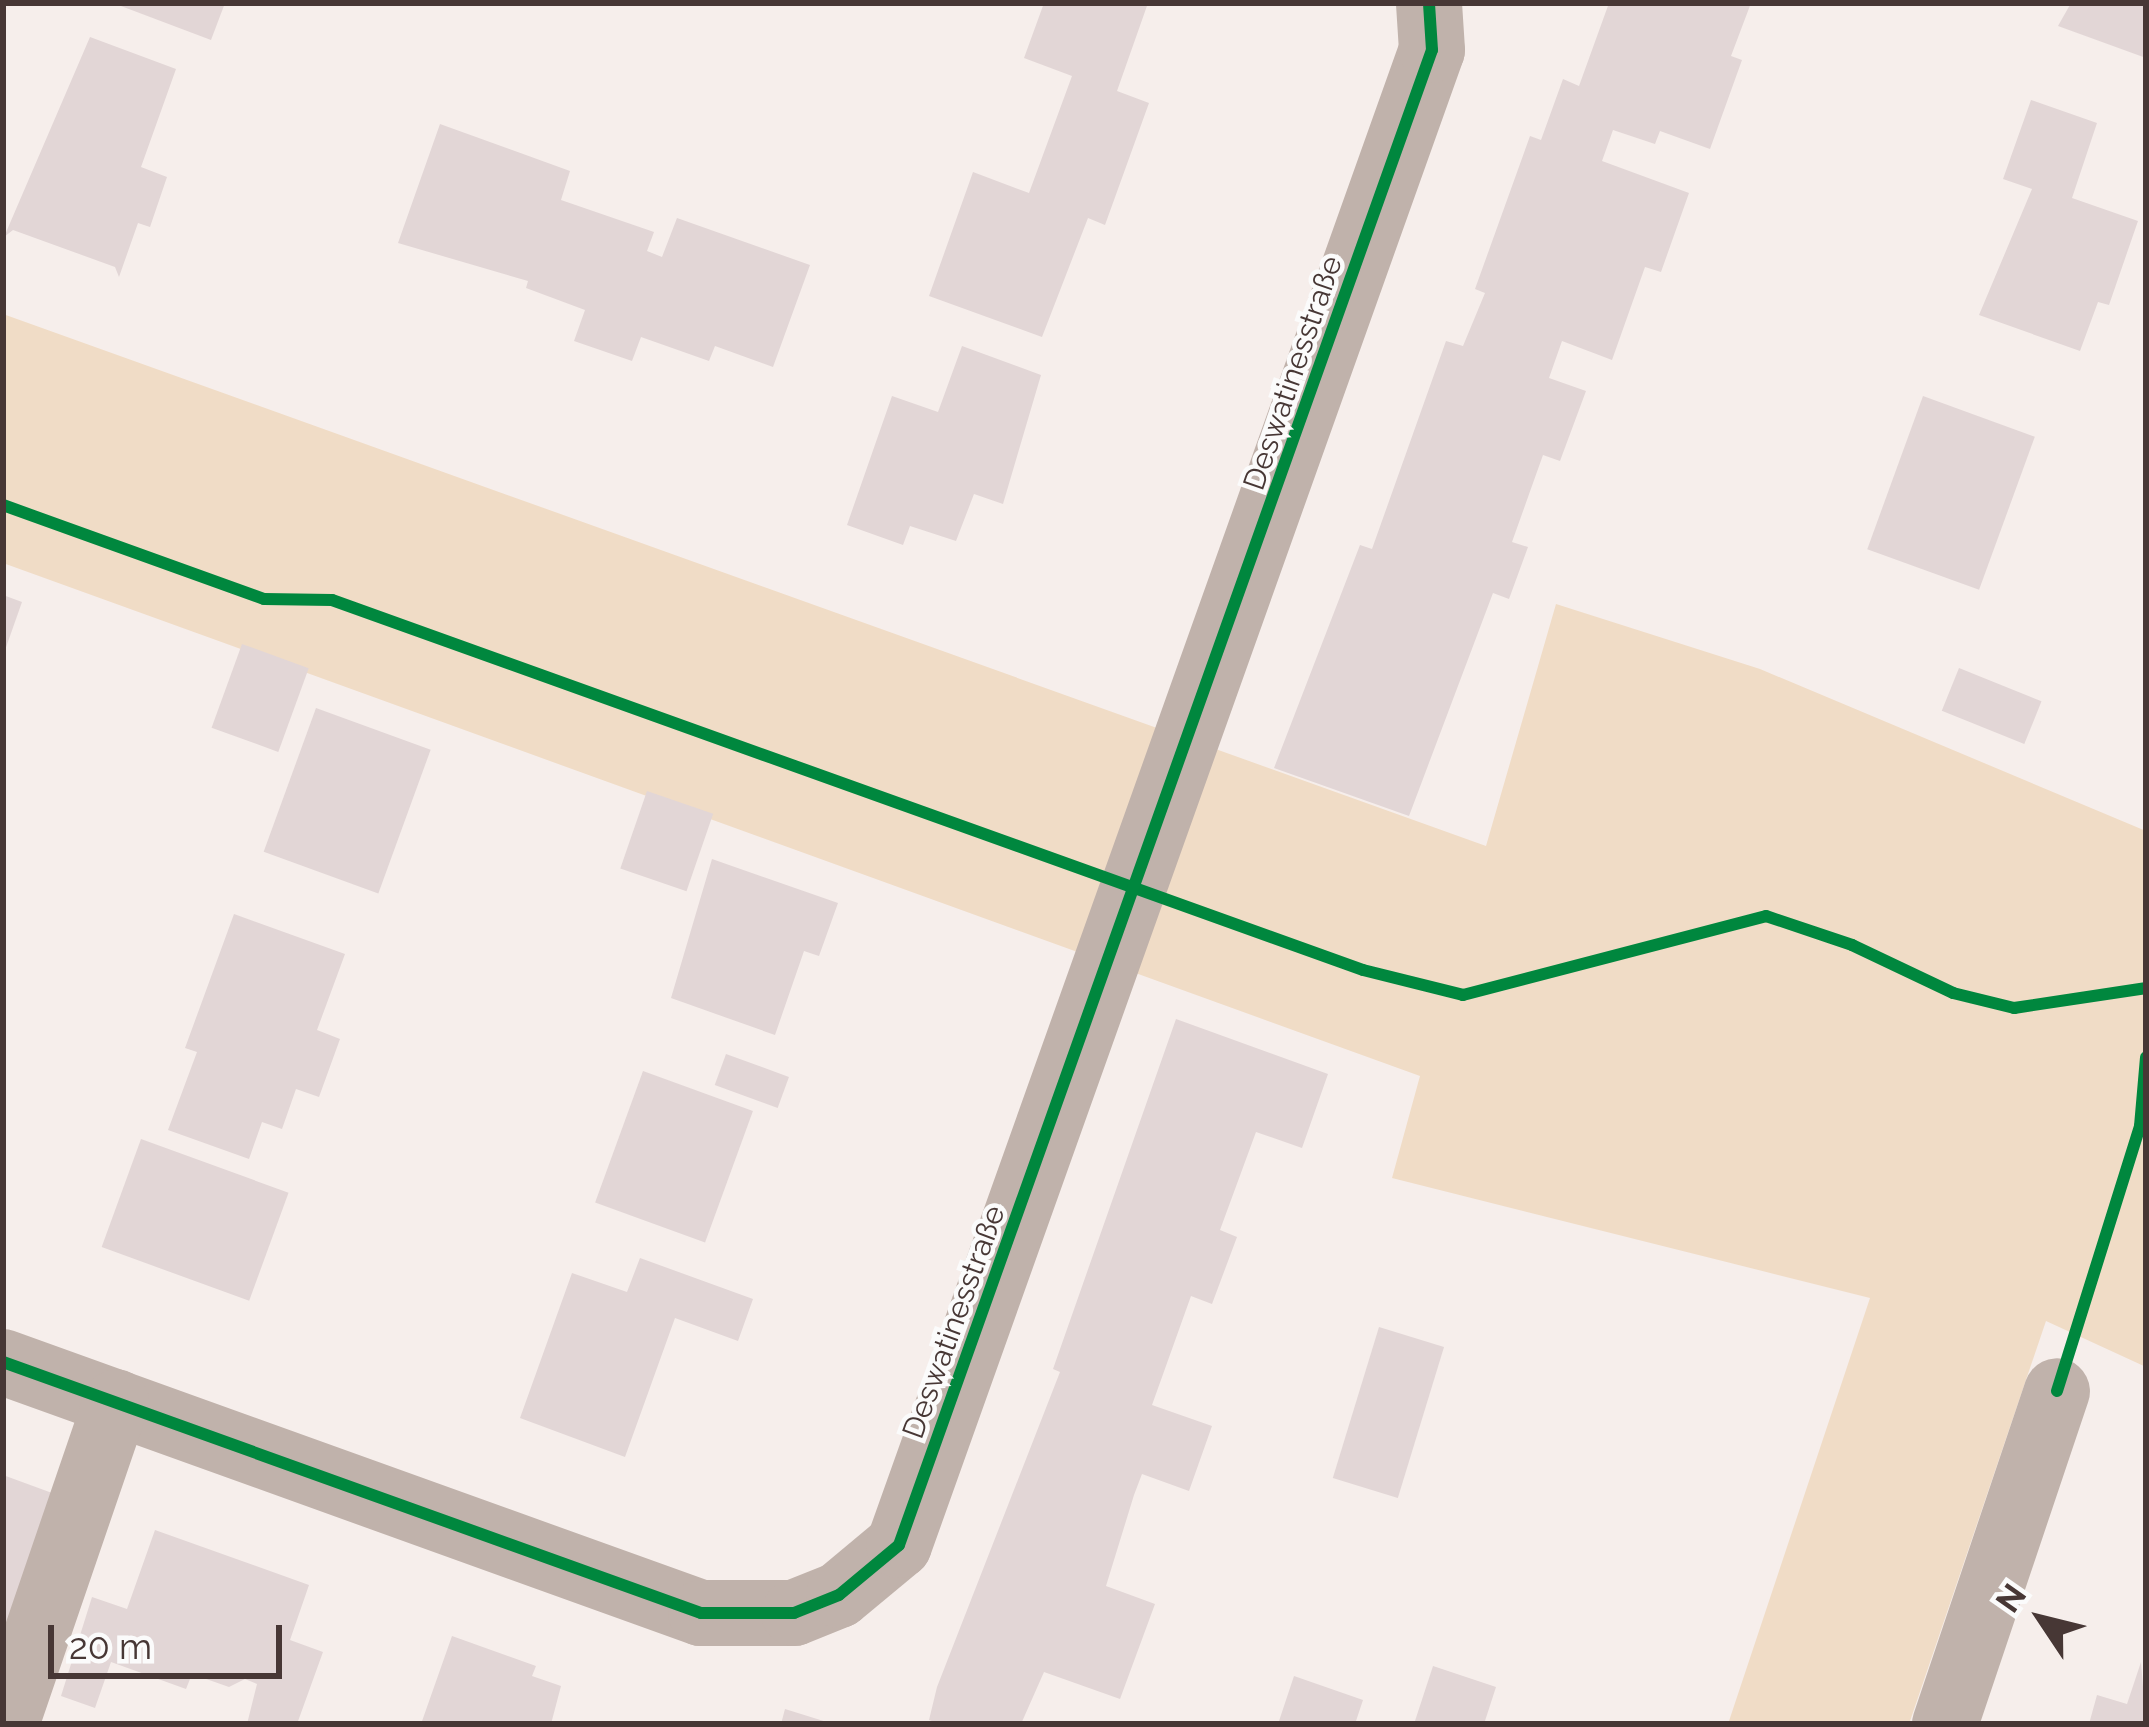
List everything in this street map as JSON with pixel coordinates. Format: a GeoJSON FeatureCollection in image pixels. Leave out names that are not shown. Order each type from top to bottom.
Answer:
{"type":"FeatureCollection","features":[{"type":"Feature","properties":{"kind":"street","name":"Deswatinesstraße"},"geometry":{"type":"LineString","coordinates":[[3,1362],[701,1613],[794,1613],[838,1595],[899,1545],[1432,50],[1429,3]]}},
{"type":"Feature","properties":{"kind":"street"},"geometry":{"type":"LineString","coordinates":[[1945,1724],[2057,1390]]}},
{"type":"Feature","properties":{"kind":"street"},"geometry":{"type":"LineString","coordinates":[[5,1724],[116,1402]]}},
{"type":"Feature","properties":{"kind":"shaded area"},"geometry":{"type":"Polygon","coordinates":[[[3,314],[1486,846],[1556,604],[1760,669],[2146,831],[2146,1367],[2046,1321],[1909,1724],[1728,1724],[1870,1298],[1392,1178],[1420,1076],[3,563],[3,314]]]}},
{"type":"Feature","properties":{"kind":"building"},"geometry":{"type":"Polygon","coordinates":[[[113,3],[225,3],[211,40],[113,3]]]}},
{"type":"Feature","properties":{"kind":"building"},"geometry":{"type":"Polygon","coordinates":[[[1044,3],[1148,3],[1117,91],[1149,103],[1105,225],[1088,218],[1042,337],[929,296],[973,172],[1029,193],[1072,76],[1024,58],[1044,3]]]}},
{"type":"Feature","properties":{"kind":"building"},"geometry":{"type":"Polygon","coordinates":[[[1609,3],[1751,3],[1731,56],[1742,60],[1710,149],[1660,131],[1655,144],[1613,130],[1602,161],[1689,193],[1661,272],[1645,267],[1612,360],[1562,341],[1549,378],[1586,391],[1560,461],[1543,455],[1512,542],[1528,547],[1509,599],[1493,593],[1409,816],[1274,768],[1360,545],[1372,549],[1446,341],[1463,346],[1485,293],[1475,289],[1530,136],[1541,140],[1563,79],[1579,86],[1609,3]]]}},
{"type":"Feature","properties":{"kind":"building"},"geometry":{"type":"Polygon","coordinates":[[[2071,3],[2146,3],[2146,58],[2058,26],[2071,3]]]}},
{"type":"Feature","properties":{"kind":"building"},"geometry":{"type":"Polygon","coordinates":[[[90,37],[176,69],[141,167],[167,177],[150,227],[138,223],[119,277],[115,267],[13,230],[4,237],[90,37]]]}},
{"type":"Feature","properties":{"kind":"building"},"geometry":{"type":"Polygon","coordinates":[[[2031,100],[2097,123],[2072,198],[2138,221],[2109,305],[2098,302],[2080,351],[1979,315],[2032,189],[2003,179],[2031,100]]]}},
{"type":"Feature","properties":{"kind":"building"},"geometry":{"type":"Polygon","coordinates":[[[440,124],[570,171],[561,200],[654,232],[647,251],[662,257],[677,218],[810,265],[773,367],[715,346],[709,361],[641,337],[632,361],[574,341],[585,310],[526,288],[528,281],[398,243],[440,124]]]}},
{"type":"Feature","properties":{"kind":"building"},"geometry":{"type":"Polygon","coordinates":[[[962,346],[1041,375],[1003,504],[974,494],[956,541],[910,526],[903,545],[847,525],[892,396],[938,412],[962,346]]]}},
{"type":"Feature","properties":{"kind":"building"},"geometry":{"type":"Polygon","coordinates":[[[1923,396],[2035,437],[1979,590],[1867,549],[1923,396]]]}},
{"type":"Feature","properties":{"kind":"building"},"geometry":{"type":"Polygon","coordinates":[[[3,595],[22,602],[4,653],[3,653],[3,595]]]}},
{"type":"Feature","properties":{"kind":"building"},"geometry":{"type":"Polygon","coordinates":[[[242,644],[309,668],[278,752],[212,728],[242,644]]]}},
{"type":"Feature","properties":{"kind":"building"},"geometry":{"type":"Polygon","coordinates":[[[1959,668],[2042,701],[2024,744],[1942,711],[1959,668]]]}},
{"type":"Feature","properties":{"kind":"building"},"geometry":{"type":"Polygon","coordinates":[[[316,708],[431,750],[378,893],[264,852],[316,708]]]}},
{"type":"Feature","properties":{"kind":"building"},"geometry":{"type":"Polygon","coordinates":[[[647,791],[713,814],[686,891],[620,869],[647,791]]]}},
{"type":"Feature","properties":{"kind":"building"},"geometry":{"type":"Polygon","coordinates":[[[712,859],[838,903],[819,956],[804,951],[775,1035],[671,998],[712,859]]]}},
{"type":"Feature","properties":{"kind":"building"},"geometry":{"type":"Polygon","coordinates":[[[234,914],[345,954],[317,1030],[340,1039],[319,1097],[296,1089],[282,1129],[262,1122],[249,1159],[168,1130],[197,1052],[185,1048],[234,914]]]}},
{"type":"Feature","properties":{"kind":"building"},"geometry":{"type":"Polygon","coordinates":[[[1176,1019],[1328,1074],[1302,1148],[1256,1132],[1220,1230],[1237,1237],[1212,1304],[1191,1296],[1152,1405],[1212,1426],[1189,1491],[1142,1474],[1134,1495],[1106,1586],[1155,1604],[1120,1699],[1044,1672],[1021,1724],[929,1720],[937,1687],[1060,1372],[1053,1369],[1176,1019]]]}},
{"type":"Feature","properties":{"kind":"building"},"geometry":{"type":"Polygon","coordinates":[[[726,1054],[789,1077],[778,1108],[715,1085],[726,1054]]]}},
{"type":"Feature","properties":{"kind":"building"},"geometry":{"type":"Polygon","coordinates":[[[643,1071],[753,1111],[705,1243],[595,1203],[643,1071]]]}},
{"type":"Feature","properties":{"kind":"building"},"geometry":{"type":"Polygon","coordinates":[[[141,1139],[289,1193],[249,1301],[102,1247],[141,1139]]]}},
{"type":"Feature","properties":{"kind":"building"},"geometry":{"type":"Polygon","coordinates":[[[640,1258],[753,1299],[738,1341],[675,1318],[625,1457],[520,1418],[572,1273],[627,1292],[640,1258]]]}},
{"type":"Feature","properties":{"kind":"building"},"geometry":{"type":"Polygon","coordinates":[[[1379,1327],[1444,1347],[1398,1498],[1333,1478],[1379,1327]]]}},
{"type":"Feature","properties":{"kind":"building"},"geometry":{"type":"Polygon","coordinates":[[[3,1475],[63,1497],[3,1637],[3,1475]]]}},
{"type":"Feature","properties":{"kind":"building"},"geometry":{"type":"Polygon","coordinates":[[[155,1530],[309,1585],[290,1640],[323,1652],[297,1724],[247,1724],[257,1684],[245,1679],[229,1687],[192,1674],[186,1689],[111,1662],[95,1708],[61,1696],[92,1597],[127,1609],[155,1530]]]}},
{"type":"Feature","properties":{"kind":"building"},"geometry":{"type":"Polygon","coordinates":[[[452,1636],[536,1666],[532,1676],[561,1686],[551,1724],[421,1724],[452,1636]]]}},
{"type":"Feature","properties":{"kind":"building"},"geometry":{"type":"Polygon","coordinates":[[[2141,1662],[2146,1724],[2089,1724],[2097,1695],[2127,1704],[2141,1662]]]}},
{"type":"Feature","properties":{"kind":"building"},"geometry":{"type":"Polygon","coordinates":[[[1433,1666],[1496,1687],[1484,1724],[1414,1724],[1433,1666]]]}},
{"type":"Feature","properties":{"kind":"building"},"geometry":{"type":"Polygon","coordinates":[[[1294,1676],[1363,1700],[1355,1724],[1278,1724],[1294,1676]]]}},
{"type":"Feature","properties":{"kind":"building"},"geometry":{"type":"Polygon","coordinates":[[[785,1709],[830,1723],[830,1724],[781,1724],[785,1709]]]}},
{"type":"Feature","properties":{"kind":"cycle path"},"geometry":{"type":"LineString","coordinates":[[3,1362],[701,1613],[794,1613],[839,1595],[899,1545],[1432,50],[1429,3]]}},
{"type":"Feature","properties":{"kind":"cycle path"},"geometry":{"type":"LineString","coordinates":[[3,505],[264,599],[332,600],[1363,970],[1463,995],[1766,916],[1852,945],[1953,993],[2014,1008],[2146,988]]}},
{"type":"Feature","properties":{"kind":"cycle path"},"geometry":{"type":"LineString","coordinates":[[2057,1391],[2140,1126],[2146,1057]]}}]}
